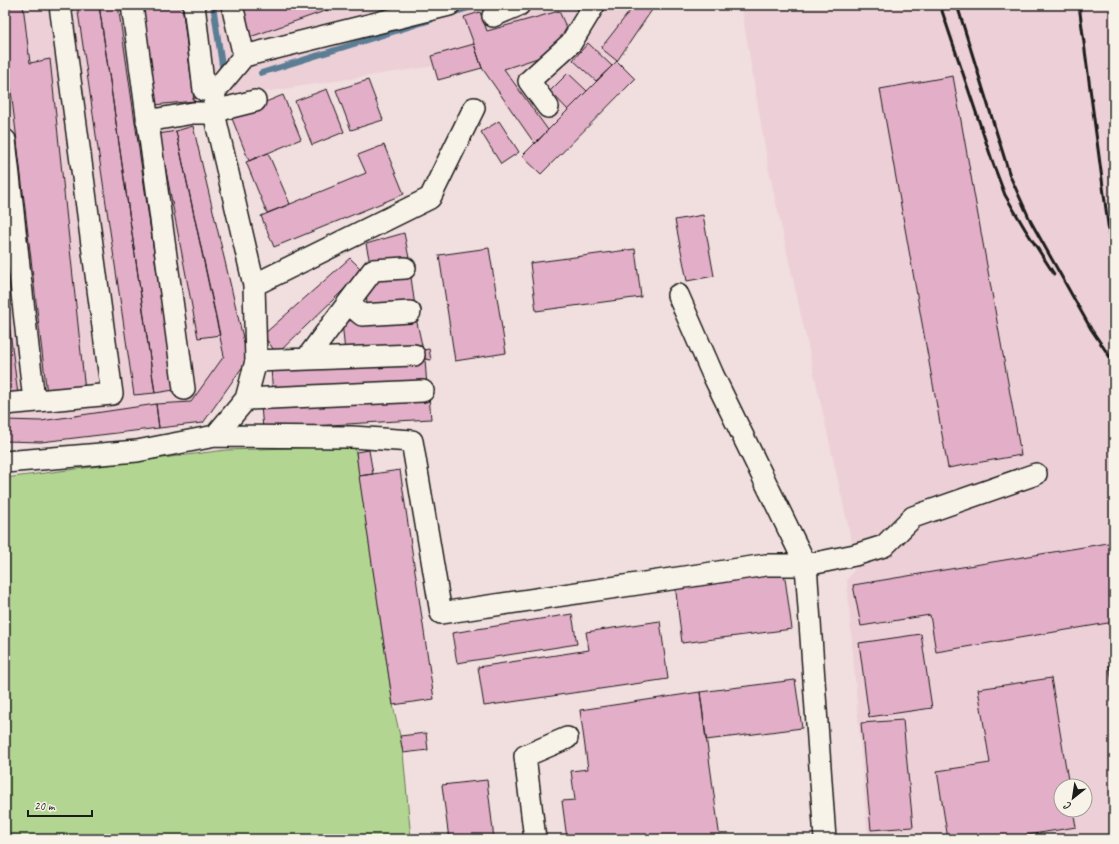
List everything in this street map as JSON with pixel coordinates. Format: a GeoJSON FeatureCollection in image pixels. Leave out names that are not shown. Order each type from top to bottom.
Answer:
{"type":"FeatureCollection","features":[{"type":"Feature","properties":{"kind":"street"},"geometry":{"type":"LineString","coordinates":[[5,404],[112,394],[60,5]]}},
{"type":"Feature","properties":{"kind":"street"},"geometry":{"type":"LineString","coordinates":[[132,5],[184,389]]}},
{"type":"Feature","properties":{"kind":"street"},"geometry":{"type":"LineString","coordinates":[[194,5],[204,90],[215,91]]}},
{"type":"Feature","properties":{"kind":"street"},"geometry":{"type":"LineString","coordinates":[[232,5],[244,56]]}},
{"type":"Feature","properties":{"kind":"street"},"geometry":{"type":"LineString","coordinates":[[215,436],[246,400],[256,361],[254,285],[214,113],[215,91],[244,56],[449,5]]}},
{"type":"Feature","properties":{"kind":"street"},"geometry":{"type":"LineString","coordinates":[[493,16],[519,5]]}},
{"type":"Feature","properties":{"kind":"street"},"geometry":{"type":"LineString","coordinates":[[548,107],[529,81],[571,43],[594,5]]}},
{"type":"Feature","properties":{"kind":"street"},"geometry":{"type":"LineString","coordinates":[[147,121],[193,114],[214,113],[255,101]]}},
{"type":"Feature","properties":{"kind":"street"},"geometry":{"type":"LineString","coordinates":[[254,285],[430,198],[474,108]]}},
{"type":"Feature","properties":{"kind":"street"},"geometry":{"type":"LineString","coordinates":[[5,140],[34,401]]}},
{"type":"Feature","properties":{"kind":"street"},"geometry":{"type":"LineString","coordinates":[[307,358],[348,303],[369,266],[405,268]]}},
{"type":"Feature","properties":{"kind":"street"},"geometry":{"type":"LineString","coordinates":[[678,295],[713,375],[806,565],[825,839]]}},
{"type":"Feature","properties":{"kind":"street"},"geometry":{"type":"LineString","coordinates":[[348,303],[362,315],[410,312]]}},
{"type":"Feature","properties":{"kind":"street"},"geometry":{"type":"LineString","coordinates":[[256,361],[414,355]]}},
{"type":"Feature","properties":{"kind":"street"},"geometry":{"type":"LineString","coordinates":[[246,400],[423,391]]}},
{"type":"Feature","properties":{"kind":"street"},"geometry":{"type":"LineString","coordinates":[[5,462],[137,451],[215,436],[354,437],[412,441],[441,613],[766,565],[806,565],[855,555],[884,546],[913,517],[1036,474]]}},
{"type":"Feature","properties":{"kind":"street"},"geometry":{"type":"LineString","coordinates":[[535,839],[525,756],[567,738]]}},
{"type":"Feature","properties":{"kind":"shaded area"},"geometry":{"type":"Polygon","coordinates":[[[5,5],[654,5],[654,7],[617,61],[535,144],[482,68],[474,44],[431,57],[434,66],[224,98],[193,114],[193,126],[248,359],[203,423],[41,442],[5,441],[5,5]]]}},
{"type":"Feature","properties":{"kind":"shaded area"},"geometry":{"type":"Polygon","coordinates":[[[741,5],[1114,5],[1114,839],[868,839],[847,580],[857,566],[769,171],[741,5]]]}},
{"type":"Feature","properties":{"kind":"green space"},"geometry":{"type":"Polygon","coordinates":[[[355,446],[393,705],[403,753],[411,839],[5,839],[5,478],[226,450],[355,446]]]}},
{"type":"Feature","properties":{"kind":"building"},"geometry":{"type":"Polygon","coordinates":[[[5,5],[23,5],[30,63],[50,59],[85,391],[47,394],[5,40],[5,5]]]}},
{"type":"Feature","properties":{"kind":"building"},"geometry":{"type":"Polygon","coordinates":[[[77,5],[99,5],[155,393],[134,395],[77,5]]]}},
{"type":"Feature","properties":{"kind":"building"},"geometry":{"type":"Polygon","coordinates":[[[99,5],[118,5],[174,390],[155,393],[99,5]]]}},
{"type":"Feature","properties":{"kind":"building"},"geometry":{"type":"Polygon","coordinates":[[[142,5],[182,5],[194,101],[154,105],[142,5]]]}},
{"type":"Feature","properties":{"kind":"building"},"geometry":{"type":"Polygon","coordinates":[[[238,5],[342,5],[250,37],[238,5]]]}},
{"type":"Feature","properties":{"kind":"building"},"geometry":{"type":"Polygon","coordinates":[[[633,5],[654,5],[654,7],[617,61],[601,48],[633,5]]]}},
{"type":"Feature","properties":{"kind":"building"},"geometry":{"type":"Polygon","coordinates":[[[559,11],[567,29],[553,53],[504,69],[548,130],[535,144],[482,68],[464,17],[480,12],[487,31],[559,11]]]}},
{"type":"Feature","properties":{"kind":"building"},"geometry":{"type":"Polygon","coordinates":[[[588,43],[612,66],[596,81],[573,60],[588,43]]]}},
{"type":"Feature","properties":{"kind":"building"},"geometry":{"type":"Polygon","coordinates":[[[474,44],[482,68],[438,80],[431,56],[474,44]]]}},
{"type":"Feature","properties":{"kind":"building"},"geometry":{"type":"Polygon","coordinates":[[[617,61],[635,79],[541,174],[522,156],[617,61]]]}},
{"type":"Feature","properties":{"kind":"building"},"geometry":{"type":"Polygon","coordinates":[[[568,73],[587,91],[568,110],[550,91],[568,73]]]}},
{"type":"Feature","properties":{"kind":"building"},"geometry":{"type":"Polygon","coordinates":[[[953,76],[1021,455],[948,468],[880,89],[953,76]]]}},
{"type":"Feature","properties":{"kind":"building"},"geometry":{"type":"Polygon","coordinates":[[[368,80],[383,120],[351,130],[336,90],[368,80]]]}},
{"type":"Feature","properties":{"kind":"building"},"geometry":{"type":"Polygon","coordinates":[[[327,89],[344,132],[312,145],[295,101],[327,89]]]}},
{"type":"Feature","properties":{"kind":"building"},"geometry":{"type":"Polygon","coordinates":[[[283,95],[301,139],[249,161],[231,116],[283,95]]]}},
{"type":"Feature","properties":{"kind":"building"},"geometry":{"type":"Polygon","coordinates":[[[193,98],[205,98],[206,105],[194,105],[193,98]]]}},
{"type":"Feature","properties":{"kind":"building"},"geometry":{"type":"Polygon","coordinates":[[[499,121],[519,152],[501,164],[481,132],[499,121]]]}},
{"type":"Feature","properties":{"kind":"building"},"geometry":{"type":"Polygon","coordinates":[[[193,126],[248,359],[203,423],[159,428],[156,404],[191,402],[224,356],[176,131],[193,126]]]}},
{"type":"Feature","properties":{"kind":"building"},"geometry":{"type":"Polygon","coordinates":[[[176,131],[220,335],[198,338],[159,134],[176,131]]]}},
{"type":"Feature","properties":{"kind":"building"},"geometry":{"type":"Polygon","coordinates":[[[384,145],[404,194],[274,247],[261,216],[366,173],[358,155],[384,145]]]}},
{"type":"Feature","properties":{"kind":"building"},"geometry":{"type":"Polygon","coordinates":[[[268,153],[290,204],[267,213],[246,162],[268,153]]]}},
{"type":"Feature","properties":{"kind":"building"},"geometry":{"type":"Polygon","coordinates":[[[703,215],[714,276],[687,281],[675,220],[703,215]]]}},
{"type":"Feature","properties":{"kind":"building"},"geometry":{"type":"Polygon","coordinates":[[[404,233],[409,258],[370,263],[366,244],[404,233]]]}},
{"type":"Feature","properties":{"kind":"building"},"geometry":{"type":"Polygon","coordinates":[[[489,248],[506,353],[455,361],[439,255],[489,248]]]}},
{"type":"Feature","properties":{"kind":"building"},"geometry":{"type":"Polygon","coordinates":[[[635,249],[641,297],[536,311],[530,263],[635,249]]]}},
{"type":"Feature","properties":{"kind":"building"},"geometry":{"type":"Polygon","coordinates":[[[350,258],[363,271],[277,354],[263,335],[350,258]]]}},
{"type":"Feature","properties":{"kind":"building"},"geometry":{"type":"Polygon","coordinates":[[[411,277],[415,307],[367,308],[366,282],[411,277]]]}},
{"type":"Feature","properties":{"kind":"building"},"geometry":{"type":"Polygon","coordinates":[[[5,291],[18,395],[5,396],[5,291]]]}},
{"type":"Feature","properties":{"kind":"building"},"geometry":{"type":"Polygon","coordinates":[[[416,318],[423,350],[345,353],[342,321],[416,318]]]}},
{"type":"Feature","properties":{"kind":"building"},"geometry":{"type":"Polygon","coordinates":[[[429,349],[431,360],[425,359],[423,350],[429,349]]]}},
{"type":"Feature","properties":{"kind":"building"},"geometry":{"type":"Polygon","coordinates":[[[425,359],[427,387],[273,396],[271,368],[425,359]]]}},
{"type":"Feature","properties":{"kind":"building"},"geometry":{"type":"Polygon","coordinates":[[[429,396],[431,419],[263,429],[261,406],[429,396]]]}},
{"type":"Feature","properties":{"kind":"building"},"geometry":{"type":"Polygon","coordinates":[[[156,404],[159,428],[41,442],[5,441],[5,420],[41,421],[156,404]]]}},
{"type":"Feature","properties":{"kind":"building"},"geometry":{"type":"Polygon","coordinates":[[[369,450],[373,474],[359,476],[356,452],[369,450]]]}},
{"type":"Feature","properties":{"kind":"building"},"geometry":{"type":"Polygon","coordinates":[[[400,470],[434,699],[393,705],[359,476],[400,470]]]}},
{"type":"Feature","properties":{"kind":"building"},"geometry":{"type":"Polygon","coordinates":[[[1114,542],[1114,622],[936,652],[930,615],[861,626],[853,585],[1114,542]]]}},
{"type":"Feature","properties":{"kind":"building"},"geometry":{"type":"Polygon","coordinates":[[[784,571],[792,629],[682,643],[675,584],[784,571]]]}},
{"type":"Feature","properties":{"kind":"building"},"geometry":{"type":"Polygon","coordinates":[[[572,614],[577,644],[457,663],[452,633],[572,614]]]}},
{"type":"Feature","properties":{"kind":"building"},"geometry":{"type":"Polygon","coordinates":[[[660,621],[668,679],[484,706],[478,667],[589,650],[586,632],[660,621]]]}},
{"type":"Feature","properties":{"kind":"building"},"geometry":{"type":"Polygon","coordinates":[[[921,634],[932,708],[869,717],[859,643],[921,634]]]}},
{"type":"Feature","properties":{"kind":"building"},"geometry":{"type":"Polygon","coordinates":[[[1114,665],[1114,690],[1109,666],[1114,665]]]}},
{"type":"Feature","properties":{"kind":"building"},"geometry":{"type":"Polygon","coordinates":[[[1051,678],[1068,778],[1053,778],[1053,818],[1074,818],[1076,827],[1003,839],[948,839],[937,771],[990,763],[978,689],[1051,678]]]}},
{"type":"Feature","properties":{"kind":"building"},"geometry":{"type":"Polygon","coordinates":[[[795,680],[802,728],[706,740],[700,692],[795,680]]]}},
{"type":"Feature","properties":{"kind":"building"},"geometry":{"type":"Polygon","coordinates":[[[700,692],[720,839],[567,839],[562,801],[575,800],[571,771],[588,769],[580,710],[700,692]]]}},
{"type":"Feature","properties":{"kind":"building"},"geometry":{"type":"Polygon","coordinates":[[[903,720],[913,827],[871,830],[861,723],[903,720]]]}},
{"type":"Feature","properties":{"kind":"building"},"geometry":{"type":"Polygon","coordinates":[[[426,733],[428,750],[403,753],[400,736],[426,733]]]}},
{"type":"Feature","properties":{"kind":"building"},"geometry":{"type":"Polygon","coordinates":[[[487,780],[494,839],[449,839],[442,785],[487,780]]]}},
{"type":"Feature","properties":{"kind":"waterway"},"geometry":{"type":"LineString","coordinates":[[213,5],[223,72]]}},
{"type":"Feature","properties":{"kind":"waterway"},"geometry":{"type":"LineString","coordinates":[[449,14],[479,5]]}},
{"type":"Feature","properties":{"kind":"waterway"},"geometry":{"type":"LineString","coordinates":[[261,73],[431,20]]}},
{"type":"Feature","properties":{"kind":"railway"},"geometry":{"type":"LineString","coordinates":[[940,5],[1005,195],[1054,274]]}},
{"type":"Feature","properties":{"kind":"railway"},"geometry":{"type":"LineString","coordinates":[[957,5],[1010,176],[1031,222],[1091,329],[1114,363]]}},
{"type":"Feature","properties":{"kind":"railway"},"geometry":{"type":"LineString","coordinates":[[1079,5],[1114,270]]}}]}
